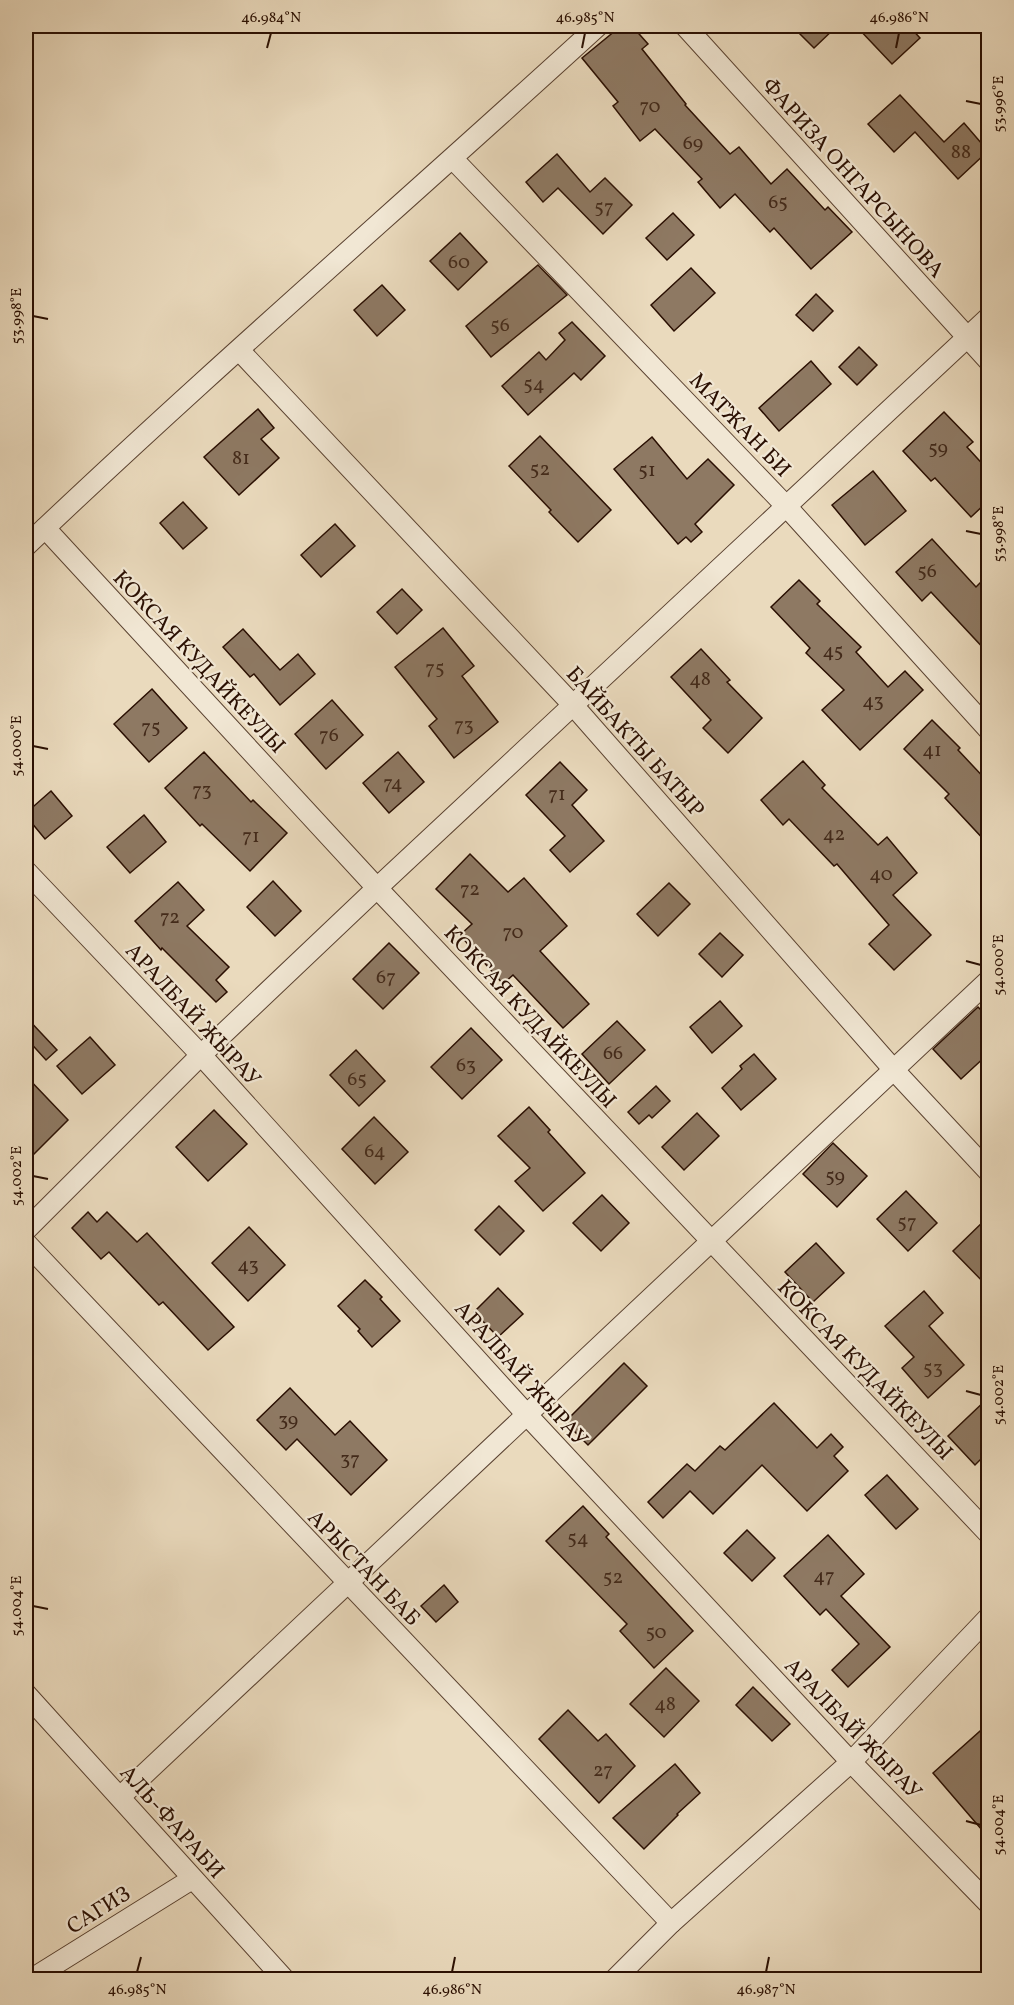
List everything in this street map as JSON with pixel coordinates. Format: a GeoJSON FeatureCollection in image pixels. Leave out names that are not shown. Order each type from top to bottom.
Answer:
{"type":"FeatureCollection","features":[{"type":"Feature","properties":{"kind":"street"},"geometry":{"type":"LineString","coordinates":[[26,546],[598,26]]}},
{"type":"Feature","properties":{"kind":"street","name":"ФАРИЗА ОНГАРСЫНОВА"},"geometry":{"type":"LineString","coordinates":[[685,26],[988,360]]}},
{"type":"Feature","properties":{"kind":"street","name":"МАТЖАН БИ"},"geometry":{"type":"LineString","coordinates":[[453,159],[788,507],[988,729]]}},
{"type":"Feature","properties":{"kind":"street"},"geometry":{"type":"LineString","coordinates":[[26,1230],[201,1055],[377,888],[988,318]]}},
{"type":"Feature","properties":{"kind":"street","name":"БАЙБАКТЫ БАТЫР"},"geometry":{"type":"LineString","coordinates":[[239,350],[572,704],[893,1069],[988,1171]]}},
{"type":"Feature","properties":{"kind":"street","name":"КОКСАЯ КУДАЙКЕУЛЫ"},"geometry":{"type":"LineString","coordinates":[[45,528],[377,888],[988,1533]]}},
{"type":"Feature","properties":{"kind":"street","name":"АРАЛБАЙ ЖЫРАУ"},"geometry":{"type":"LineString","coordinates":[[26,871],[201,1055],[528,1416],[851,1761],[988,1903]]}},
{"type":"Feature","properties":{"kind":"street"},"geometry":{"type":"LineString","coordinates":[[120,1797],[528,1416],[988,981]]}},
{"type":"Feature","properties":{"kind":"street","name":"АРЫСТАН БАБ"},"geometry":{"type":"LineString","coordinates":[[26,1243],[671,1923]]}},
{"type":"Feature","properties":{"kind":"street"},"geometry":{"type":"LineString","coordinates":[[614,1980],[671,1923],[851,1761],[988,1618]]}},
{"type":"Feature","properties":{"kind":"street","name":"АЛЬ-ФАРАБИ"},"geometry":{"type":"LineString","coordinates":[[26,1694],[285,1980]]}},
{"type":"Feature","properties":{"kind":"street","name":"САГИЗ"},"geometry":{"type":"LineString","coordinates":[[30,1980],[192,1879]]}},
{"type":"Feature","properties":{"kind":"building"},"geometry":{"type":"Polygon","coordinates":[[[621,26],[632,26],[648,44],[642,49],[685,105],[730,154],[739,147],[771,184],[787,169],[825,210],[828,207],[852,232],[811,269],[774,228],[770,232],[735,194],[720,208],[698,182],[702,179],[655,129],[640,141],[613,106],[618,102],[582,58],[621,26]]]}},
{"type":"Feature","properties":{"kind":"building"},"geometry":{"type":"Polygon","coordinates":[[[792,26],[837,26],[814,48],[792,26]]]}},
{"type":"Feature","properties":{"kind":"building"},"geometry":{"type":"Polygon","coordinates":[[[856,26],[909,26],[920,38],[892,64],[856,26]]]}},
{"type":"Feature","properties":{"kind":"building"},"geometry":{"type":"Polygon","coordinates":[[[900,95],[944,142],[964,123],[988,151],[958,179],[915,132],[894,152],[868,124],[900,95]]]}},
{"type":"Feature","properties":{"kind":"building"},"geometry":{"type":"Polygon","coordinates":[[[557,154],[590,192],[605,178],[632,205],[603,234],[558,188],[543,202],[526,182],[557,154]]]}},
{"type":"Feature","properties":{"kind":"building"},"geometry":{"type":"Polygon","coordinates":[[[673,213],[694,235],[667,260],[646,238],[673,213]]]}},
{"type":"Feature","properties":{"kind":"building"},"geometry":{"type":"Polygon","coordinates":[[[460,233],[487,262],[458,290],[430,261],[460,233]]]}},
{"type":"Feature","properties":{"kind":"building"},"geometry":{"type":"Polygon","coordinates":[[[538,265],[567,295],[491,357],[466,326],[538,265]]]}},
{"type":"Feature","properties":{"kind":"building"},"geometry":{"type":"Polygon","coordinates":[[[691,268],[715,293],[674,331],[651,305],[691,268]]]}},
{"type":"Feature","properties":{"kind":"building"},"geometry":{"type":"Polygon","coordinates":[[[382,285],[405,310],[377,336],[354,310],[382,285]]]}},
{"type":"Feature","properties":{"kind":"building"},"geometry":{"type":"Polygon","coordinates":[[[816,294],[833,311],[813,331],[796,315],[816,294]]]}},
{"type":"Feature","properties":{"kind":"building"},"geometry":{"type":"Polygon","coordinates":[[[572,322],[605,356],[581,380],[574,373],[528,415],[502,386],[539,352],[546,360],[565,340],[559,333],[572,322]]]}},
{"type":"Feature","properties":{"kind":"building"},"geometry":{"type":"Polygon","coordinates":[[[859,347],[877,365],[857,385],[839,367],[859,347]]]}},
{"type":"Feature","properties":{"kind":"building"},"geometry":{"type":"Polygon","coordinates":[[[811,361],[831,384],[779,431],[759,408],[811,361]]]}},
{"type":"Feature","properties":{"kind":"building"},"geometry":{"type":"Polygon","coordinates":[[[258,409],[274,428],[261,439],[279,458],[239,495],[204,457],[258,409]]]}},
{"type":"Feature","properties":{"kind":"building"},"geometry":{"type":"Polygon","coordinates":[[[944,412],[973,442],[967,447],[988,470],[988,501],[971,517],[935,478],[931,481],[903,451],[944,412]]]}},
{"type":"Feature","properties":{"kind":"building"},"geometry":{"type":"Polygon","coordinates":[[[540,436],[611,510],[578,542],[509,466],[540,436]]]}},
{"type":"Feature","properties":{"kind":"building"},"geometry":{"type":"Polygon","coordinates":[[[652,437],[687,479],[708,459],[734,485],[695,524],[702,532],[691,542],[686,537],[678,544],[614,469],[652,437]]]}},
{"type":"Feature","properties":{"kind":"building"},"geometry":{"type":"Polygon","coordinates":[[[873,471],[906,511],[865,545],[832,505],[873,471]]]}},
{"type":"Feature","properties":{"kind":"building"},"geometry":{"type":"Polygon","coordinates":[[[183,502],[207,528],[183,549],[160,523],[183,502]]]}},
{"type":"Feature","properties":{"kind":"building"},"geometry":{"type":"Polygon","coordinates":[[[335,524],[355,546],[321,577],[301,555],[335,524]]]}},
{"type":"Feature","properties":{"kind":"building"},"geometry":{"type":"Polygon","coordinates":[[[932,539],[976,587],[988,575],[988,653],[931,592],[922,601],[896,572],[932,539]]]}},
{"type":"Feature","properties":{"kind":"building"},"geometry":{"type":"Polygon","coordinates":[[[799,580],[820,601],[817,604],[861,647],[856,652],[888,687],[905,671],[923,690],[860,750],[822,710],[844,690],[806,653],[810,648],[771,607],[799,580]]]}},
{"type":"Feature","properties":{"kind":"building"},"geometry":{"type":"Polygon","coordinates":[[[402,589],[422,610],[397,634],[377,612],[402,589]]]}},
{"type":"Feature","properties":{"kind":"building"},"geometry":{"type":"Polygon","coordinates":[[[443,628],[474,666],[462,676],[498,722],[454,758],[429,726],[437,719],[395,667],[443,628]]]}},
{"type":"Feature","properties":{"kind":"building"},"geometry":{"type":"Polygon","coordinates":[[[243,629],[280,670],[298,654],[315,674],[280,705],[254,674],[250,677],[223,647],[243,629]]]}},
{"type":"Feature","properties":{"kind":"building"},"geometry":{"type":"Polygon","coordinates":[[[701,649],[730,680],[727,682],[762,718],[728,753],[703,728],[711,720],[671,677],[701,649]]]}},
{"type":"Feature","properties":{"kind":"building"},"geometry":{"type":"Polygon","coordinates":[[[152,689],[187,728],[149,762],[114,724],[152,689]]]}},
{"type":"Feature","properties":{"kind":"building"},"geometry":{"type":"Polygon","coordinates":[[[332,700],[363,735],[326,769],[295,734],[332,700]]]}},
{"type":"Feature","properties":{"kind":"building"},"geometry":{"type":"Polygon","coordinates":[[[932,720],[960,748],[958,750],[988,782],[988,844],[945,798],[949,794],[904,749],[932,720]]]}},
{"type":"Feature","properties":{"kind":"building"},"geometry":{"type":"Polygon","coordinates":[[[204,752],[251,802],[253,800],[287,833],[250,871],[202,824],[200,826],[165,788],[204,752]]]}},
{"type":"Feature","properties":{"kind":"building"},"geometry":{"type":"Polygon","coordinates":[[[398,752],[424,782],[389,813],[363,783],[398,752]]]}},
{"type":"Feature","properties":{"kind":"building"},"geometry":{"type":"Polygon","coordinates":[[[803,761],[825,785],[822,788],[878,845],[887,837],[917,873],[893,895],[931,935],[894,970],[869,944],[889,925],[837,864],[834,866],[789,819],[783,825],[761,800],[803,761]]]}},
{"type":"Feature","properties":{"kind":"building"},"geometry":{"type":"Polygon","coordinates":[[[560,762],[587,790],[572,805],[604,841],[570,872],[550,850],[565,836],[526,795],[560,762]]]}},
{"type":"Feature","properties":{"kind":"building"},"geometry":{"type":"Polygon","coordinates":[[[51,791],[72,816],[45,839],[26,813],[51,791]]]}},
{"type":"Feature","properties":{"kind":"building"},"geometry":{"type":"Polygon","coordinates":[[[144,815],[166,842],[130,873],[107,847],[144,815]]]}},
{"type":"Feature","properties":{"kind":"building"},"geometry":{"type":"Polygon","coordinates":[[[470,854],[508,892],[524,878],[567,926],[540,951],[589,1004],[563,1028],[513,975],[503,984],[460,935],[472,924],[436,889],[470,854]]]}},
{"type":"Feature","properties":{"kind":"building"},"geometry":{"type":"Polygon","coordinates":[[[273,881],[301,911],[275,936],[247,907],[273,881]]]}},
{"type":"Feature","properties":{"kind":"building"},"geometry":{"type":"Polygon","coordinates":[[[178,882],[204,910],[187,926],[229,967],[216,980],[227,992],[216,1002],[162,948],[161,950],[135,921],[178,882]]]}},
{"type":"Feature","properties":{"kind":"building"},"geometry":{"type":"Polygon","coordinates":[[[669,883],[690,904],[658,936],[637,914],[669,883]]]}},
{"type":"Feature","properties":{"kind":"building"},"geometry":{"type":"Polygon","coordinates":[[[720,933],[743,955],[722,977],[699,954],[720,933]]]}},
{"type":"Feature","properties":{"kind":"building"},"geometry":{"type":"Polygon","coordinates":[[[389,943],[419,973],[383,1009],[353,979],[389,943]]]}},
{"type":"Feature","properties":{"kind":"building"},"geometry":{"type":"Polygon","coordinates":[[[720,1001],[742,1026],[712,1053],[690,1027],[720,1001]]]}},
{"type":"Feature","properties":{"kind":"building"},"geometry":{"type":"Polygon","coordinates":[[[978,1007],[988,1017],[988,1054],[961,1079],[933,1049],[978,1007]]]}},
{"type":"Feature","properties":{"kind":"building"},"geometry":{"type":"Polygon","coordinates":[[[26,1017],[57,1050],[46,1060],[26,1038],[26,1017]]]}},
{"type":"Feature","properties":{"kind":"building"},"geometry":{"type":"Polygon","coordinates":[[[617,1021],[645,1050],[609,1084],[582,1054],[617,1021]]]}},
{"type":"Feature","properties":{"kind":"building"},"geometry":{"type":"Polygon","coordinates":[[[471,1028],[502,1060],[462,1099],[431,1067],[471,1028]]]}},
{"type":"Feature","properties":{"kind":"building"},"geometry":{"type":"Polygon","coordinates":[[[90,1037],[115,1065],[82,1094],[57,1066],[90,1037]]]}},
{"type":"Feature","properties":{"kind":"building"},"geometry":{"type":"Polygon","coordinates":[[[356,1050],[385,1081],[359,1106],[330,1075],[356,1050]]]}},
{"type":"Feature","properties":{"kind":"building"},"geometry":{"type":"Polygon","coordinates":[[[754,1054],[776,1079],[741,1110],[722,1088],[742,1069],[740,1066],[754,1054]]]}},
{"type":"Feature","properties":{"kind":"building"},"geometry":{"type":"Polygon","coordinates":[[[26,1076],[68,1120],[26,1162],[26,1076]]]}},
{"type":"Feature","properties":{"kind":"building"},"geometry":{"type":"Polygon","coordinates":[[[656,1086],[670,1101],[652,1118],[649,1115],[639,1124],[628,1112],[656,1086]]]}},
{"type":"Feature","properties":{"kind":"building"},"geometry":{"type":"Polygon","coordinates":[[[529,1107],[585,1173],[543,1211],[515,1181],[530,1168],[498,1136],[529,1107]]]}},
{"type":"Feature","properties":{"kind":"building"},"geometry":{"type":"Polygon","coordinates":[[[214,1110],[247,1144],[208,1181],[176,1147],[214,1110]]]}},
{"type":"Feature","properties":{"kind":"building"},"geometry":{"type":"Polygon","coordinates":[[[697,1113],[719,1136],[684,1170],[662,1147],[697,1113]]]}},
{"type":"Feature","properties":{"kind":"building"},"geometry":{"type":"Polygon","coordinates":[[[374,1117],[408,1152],[375,1184],[342,1149],[374,1117]]]}},
{"type":"Feature","properties":{"kind":"building"},"geometry":{"type":"Polygon","coordinates":[[[833,1143],[867,1176],[837,1207],[803,1174],[833,1143]]]}},
{"type":"Feature","properties":{"kind":"building"},"geometry":{"type":"Polygon","coordinates":[[[906,1191],[937,1223],[908,1251],[877,1219],[906,1191]]]}},
{"type":"Feature","properties":{"kind":"building"},"geometry":{"type":"Polygon","coordinates":[[[602,1195],[629,1223],[601,1251],[573,1223],[602,1195]]]}},
{"type":"Feature","properties":{"kind":"building"},"geometry":{"type":"Polygon","coordinates":[[[499,1206],[524,1231],[500,1255],[475,1230],[499,1206]]]}},
{"type":"Feature","properties":{"kind":"building"},"geometry":{"type":"Polygon","coordinates":[[[88,1212],[97,1222],[107,1212],[137,1242],[147,1233],[234,1327],[208,1350],[163,1302],[159,1305],[109,1252],[101,1259],[72,1228],[88,1212]]]}},
{"type":"Feature","properties":{"kind":"building"},"geometry":{"type":"Polygon","coordinates":[[[988,1217],[988,1287],[953,1251],[988,1217]]]}},
{"type":"Feature","properties":{"kind":"building"},"geometry":{"type":"Polygon","coordinates":[[[249,1227],[285,1265],[248,1301],[212,1263],[249,1227]]]}},
{"type":"Feature","properties":{"kind":"building"},"geometry":{"type":"Polygon","coordinates":[[[816,1243],[844,1273],[813,1302],[785,1272],[816,1243]]]}},
{"type":"Feature","properties":{"kind":"building"},"geometry":{"type":"Polygon","coordinates":[[[365,1280],[382,1297],[380,1299],[400,1321],[372,1347],[358,1331],[360,1329],[338,1306],[365,1280]]]}},
{"type":"Feature","properties":{"kind":"building"},"geometry":{"type":"Polygon","coordinates":[[[498,1288],[523,1314],[498,1337],[474,1312],[498,1288]]]}},
{"type":"Feature","properties":{"kind":"building"},"geometry":{"type":"Polygon","coordinates":[[[924,1291],[943,1313],[929,1326],[964,1365],[928,1398],[902,1368],[914,1357],[885,1326],[924,1291]]]}},
{"type":"Feature","properties":{"kind":"building"},"geometry":{"type":"Polygon","coordinates":[[[624,1363],[647,1386],[588,1445],[565,1422],[624,1363]]]}},
{"type":"Feature","properties":{"kind":"building"},"geometry":{"type":"Polygon","coordinates":[[[290,1388],[335,1435],[350,1421],[387,1460],[351,1495],[297,1439],[286,1450],[257,1420],[290,1388]]]}},
{"type":"Feature","properties":{"kind":"building"},"geometry":{"type":"Polygon","coordinates":[[[988,1398],[988,1452],[975,1465],[948,1436],[988,1398]]]}},
{"type":"Feature","properties":{"kind":"building"},"geometry":{"type":"Polygon","coordinates":[[[774,1403],[817,1448],[831,1434],[843,1447],[834,1456],[848,1471],[807,1511],[762,1465],[713,1514],[690,1491],[663,1518],[648,1502],[687,1464],[695,1471],[720,1446],[725,1450],[774,1403]]]}},
{"type":"Feature","properties":{"kind":"building"},"geometry":{"type":"Polygon","coordinates":[[[887,1475],[918,1509],[896,1529],[865,1495],[887,1475]]]}},
{"type":"Feature","properties":{"kind":"building"},"geometry":{"type":"Polygon","coordinates":[[[583,1506],[609,1534],[606,1537],[693,1631],[654,1668],[620,1631],[627,1624],[546,1541],[583,1506]]]}},
{"type":"Feature","properties":{"kind":"building"},"geometry":{"type":"Polygon","coordinates":[[[747,1530],[775,1558],[752,1581],[724,1553],[747,1530]]]}},
{"type":"Feature","properties":{"kind":"building"},"geometry":{"type":"Polygon","coordinates":[[[828,1535],[864,1574],[841,1596],[890,1647],[848,1687],[832,1670],[859,1644],[826,1609],[820,1615],[784,1576],[828,1535]]]}},
{"type":"Feature","properties":{"kind":"building"},"geometry":{"type":"Polygon","coordinates":[[[444,1585],[458,1602],[436,1622],[421,1606],[444,1585]]]}},
{"type":"Feature","properties":{"kind":"building"},"geometry":{"type":"Polygon","coordinates":[[[666,1668],[699,1701],[664,1737],[630,1704],[666,1668]]]}},
{"type":"Feature","properties":{"kind":"building"},"geometry":{"type":"Polygon","coordinates":[[[753,1687],[790,1724],[772,1741],[736,1705],[753,1687]]]}},
{"type":"Feature","properties":{"kind":"building"},"geometry":{"type":"Polygon","coordinates":[[[568,1710],[598,1741],[606,1734],[635,1766],[599,1803],[539,1739],[568,1710]]]}},
{"type":"Feature","properties":{"kind":"building"},"geometry":{"type":"Polygon","coordinates":[[[988,1724],[988,1837],[933,1773],[988,1724]]]}},
{"type":"Feature","properties":{"kind":"building"},"geometry":{"type":"Polygon","coordinates":[[[675,1764],[700,1793],[644,1849],[613,1818],[675,1764]]]}}]}
